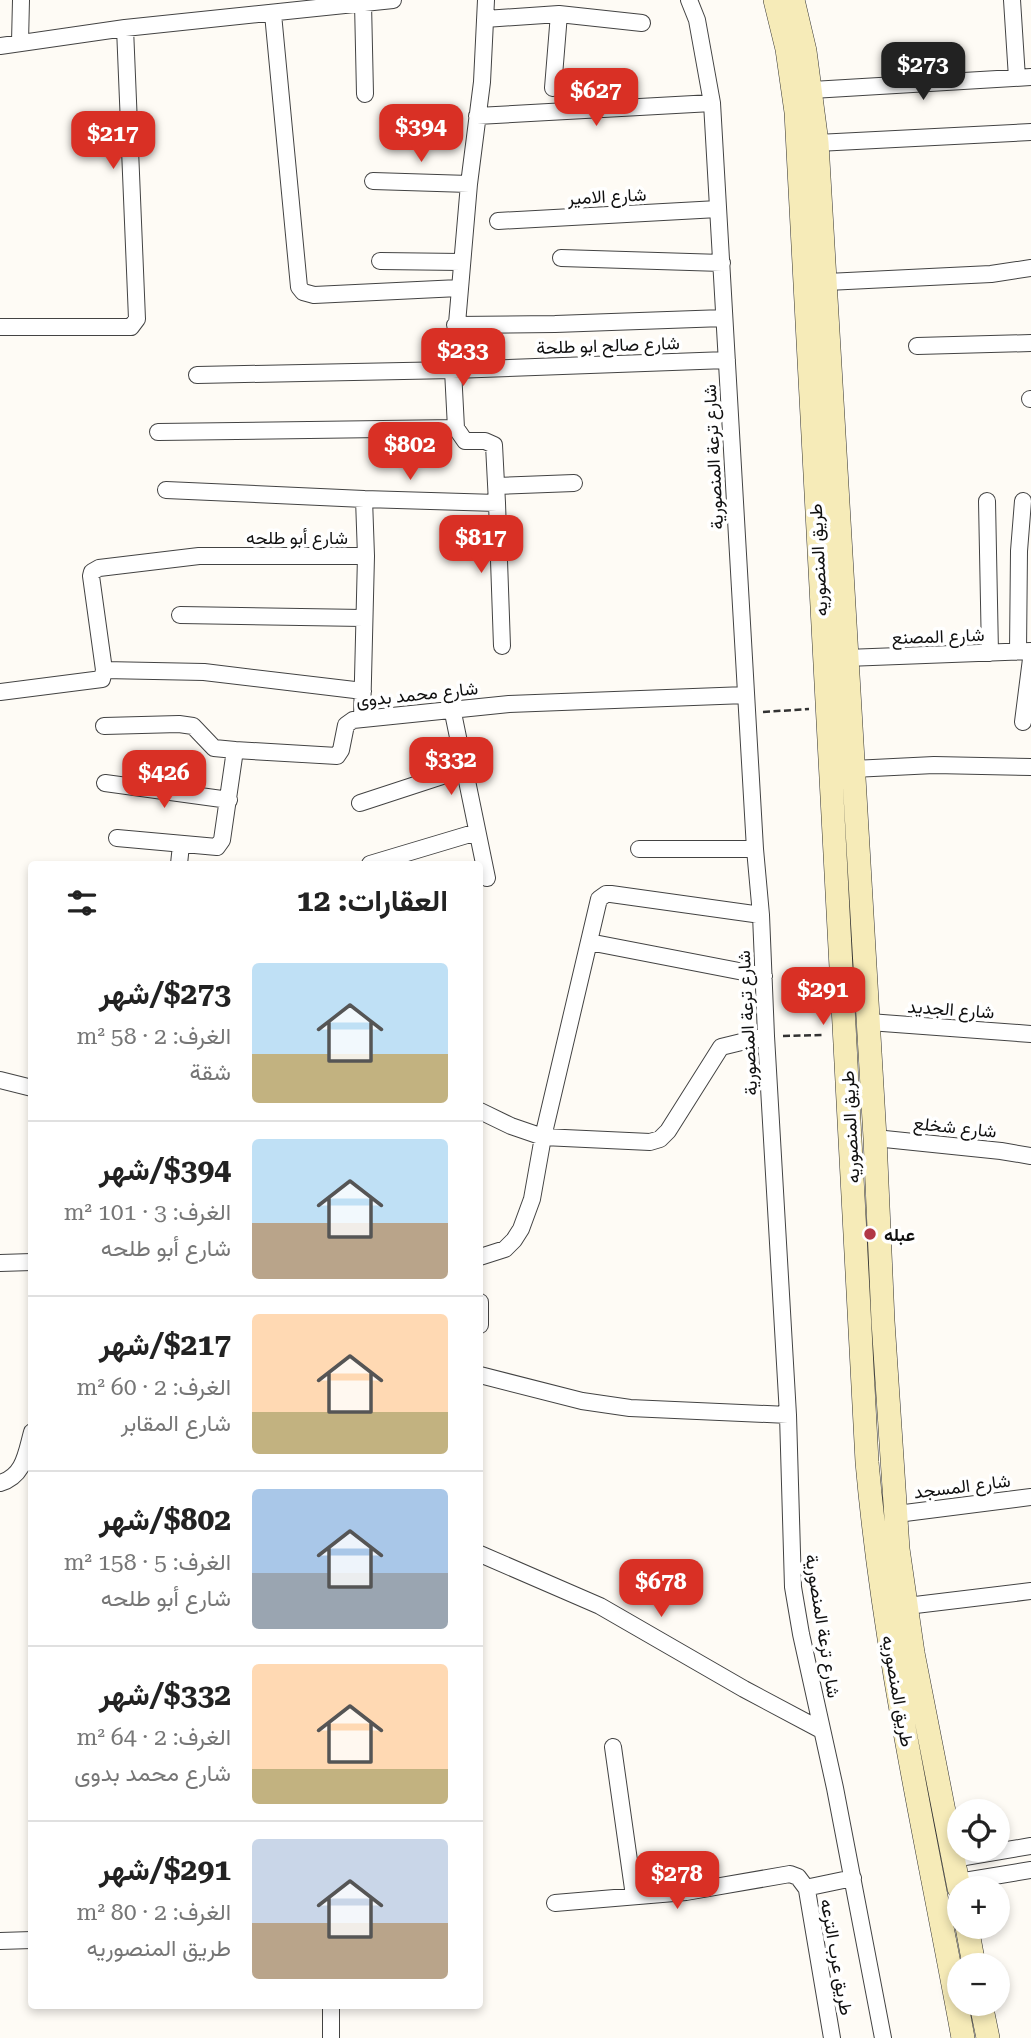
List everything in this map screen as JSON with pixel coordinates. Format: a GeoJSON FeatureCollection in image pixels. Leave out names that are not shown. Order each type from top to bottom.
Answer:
{"type":"FeatureCollection","features":[{"type":"Feature","properties":{"kind":"main road","name":"طريق المنصوريه"},"geometry":{"type":"LineString","coordinates":[[793,1],[812,90],[827,282],[824,451],[846,1034],[867,1462],[874,1539],[893,1668],[963,2038]]}},
{"type":"Feature","properties":{"kind":"main road","name":"طريق المنصوريه"},"geometry":{"type":"LineString","coordinates":[[793,1],[787,49],[796,112],[824,451],[846,659],[898,1549],[915,1664],[947,1828]]}},
{"type":"Feature","properties":{"kind":"main road"},"geometry":{"type":"LineString","coordinates":[[867,1462],[891,1460]]}},
{"type":"Feature","properties":{"kind":"main road"},"geometry":{"type":"LineString","coordinates":[[983,2016],[988,2038]]}},
{"type":"Feature","properties":{"kind":"street"},"geometry":{"type":"LineString","coordinates":[[20,42],[21,0]]}},
{"type":"Feature","properties":{"kind":"street"},"geometry":{"type":"LineString","coordinates":[[0,46],[125,27],[393,0]]}},
{"type":"Feature","properties":{"kind":"street"},"geometry":{"type":"LineString","coordinates":[[486,0],[482,82],[461,262],[453,370],[456,428],[464,441],[485,441],[494,445],[502,646]]}},
{"type":"Feature","properties":{"kind":"street","name":"شارع ترعة المنصورية"},"geometry":{"type":"LineString","coordinates":[[689,0],[697,20],[712,103],[755,849],[771,1036],[793,1587],[883,2038]]}},
{"type":"Feature","properties":{"kind":"street"},"geometry":{"type":"LineString","coordinates":[[812,90],[1024,78],[1012,0]]}},
{"type":"Feature","properties":{"kind":"street"},"geometry":{"type":"LineString","coordinates":[[363,3],[365,94]]}},
{"type":"Feature","properties":{"kind":"street"},"geometry":{"type":"LineString","coordinates":[[273,14],[299,287],[303,292],[314,295],[459,288]]}},
{"type":"Feature","properties":{"kind":"street"},"geometry":{"type":"LineString","coordinates":[[485,19],[559,14],[642,23]]}},
{"type":"Feature","properties":{"kind":"street"},"geometry":{"type":"LineString","coordinates":[[553,89],[559,14]]}},
{"type":"Feature","properties":{"kind":"street"},"geometry":{"type":"LineString","coordinates":[[0,327],[131,327],[135,324],[137,319],[125,27]]}},
{"type":"Feature","properties":{"kind":"street"},"geometry":{"type":"LineString","coordinates":[[477,116],[712,103]]}},
{"type":"Feature","properties":{"kind":"street"},"geometry":{"type":"LineString","coordinates":[[817,143],[1031,132]]}},
{"type":"Feature","properties":{"kind":"street"},"geometry":{"type":"LineString","coordinates":[[373,181],[469,184]]}},
{"type":"Feature","properties":{"kind":"street","name":"شارع الامير"},"geometry":{"type":"LineString","coordinates":[[498,221],[718,208]]}},
{"type":"Feature","properties":{"kind":"street"},"geometry":{"type":"LineString","coordinates":[[561,258],[722,263]]}},
{"type":"Feature","properties":{"kind":"street"},"geometry":{"type":"LineString","coordinates":[[380,261],[461,262]]}},
{"type":"Feature","properties":{"kind":"street"},"geometry":{"type":"LineString","coordinates":[[827,282],[991,274],[1031,268]]}},
{"type":"Feature","properties":{"kind":"street"},"geometry":{"type":"LineString","coordinates":[[456,324],[555,324],[724,318]]}},
{"type":"Feature","properties":{"kind":"street"},"geometry":{"type":"LineString","coordinates":[[917,346],[1031,344]]}},
{"type":"Feature","properties":{"kind":"street","name":"شارع صالح ابو طلحة"},"geometry":{"type":"LineString","coordinates":[[197,374],[453,370],[727,360]]}},
{"type":"Feature","properties":{"kind":"street"},"geometry":{"type":"LineString","coordinates":[[158,432],[456,428]]}},
{"type":"Feature","properties":{"kind":"street"},"geometry":{"type":"LineString","coordinates":[[496,486],[574,483]]}},
{"type":"Feature","properties":{"kind":"street"},"geometry":{"type":"LineString","coordinates":[[166,490],[498,503]]}},
{"type":"Feature","properties":{"kind":"street","name":"شارع أبو طلحه"},"geometry":{"type":"LineString","coordinates":[[104,670],[91,585],[92,572],[99,568],[199,556],[366,556],[364,499]]}},
{"type":"Feature","properties":{"kind":"street"},"geometry":{"type":"LineString","coordinates":[[987,500],[990,653]]}},
{"type":"Feature","properties":{"kind":"street"},"geometry":{"type":"LineString","coordinates":[[1023,501],[1018,551],[1027,654],[1023,722]]}},
{"type":"Feature","properties":{"kind":"street"},"geometry":{"type":"LineString","coordinates":[[362,719],[366,556]]}},
{"type":"Feature","properties":{"kind":"street"},"geometry":{"type":"LineString","coordinates":[[180,615],[363,618]]}},
{"type":"Feature","properties":{"kind":"street","name":"شارع المصنع"},"geometry":{"type":"LineString","coordinates":[[846,659],[1027,654]]}},
{"type":"Feature","properties":{"kind":"street"},"geometry":{"type":"LineString","coordinates":[[0,692],[94,682],[102,679],[104,670],[204,672],[363,691]]}},
{"type":"Feature","properties":{"kind":"street","name":"شارع محمد بدوى"},"geometry":{"type":"LineString","coordinates":[[235,750],[337,756],[349,721],[452,708],[746,695]]}},
{"type":"Feature","properties":{"kind":"street"},"geometry":{"type":"LineString","coordinates":[[452,708],[487,878]]}},
{"type":"Feature","properties":{"kind":"street"},"geometry":{"type":"LineString","coordinates":[[104,726],[193,726],[214,748],[235,750],[221,844],[212,849],[117,838]]}},
{"type":"Feature","properties":{"kind":"street"},"geometry":{"type":"LineString","coordinates":[[853,769],[934,765],[1031,767]]}},
{"type":"Feature","properties":{"kind":"street"},"geometry":{"type":"LineString","coordinates":[[360,803],[464,769]]}},
{"type":"Feature","properties":{"kind":"street"},"geometry":{"type":"LineString","coordinates":[[105,783],[229,800]]}},
{"type":"Feature","properties":{"kind":"street"},"geometry":{"type":"LineString","coordinates":[[383,861],[477,832]]}},
{"type":"Feature","properties":{"kind":"street"},"geometry":{"type":"LineString","coordinates":[[179,861],[181,845]]}},
{"type":"Feature","properties":{"kind":"street"},"geometry":{"type":"LineString","coordinates":[[639,849],[755,849]]}},
{"type":"Feature","properties":{"kind":"street"},"geometry":{"type":"LineString","coordinates":[[483,1256],[505,1248],[521,1229],[532,1199],[543,1137],[600,899],[606,894],[761,915]]}},
{"type":"Feature","properties":{"kind":"street"},"geometry":{"type":"LineString","coordinates":[[589,942],[764,976]]}},
{"type":"Feature","properties":{"kind":"street","name":"شارع الجديد"},"geometry":{"type":"LineString","coordinates":[[869,1022],[1031,1034]]}},
{"type":"Feature","properties":{"kind":"street"},"geometry":{"type":"LineString","coordinates":[[483,1112],[543,1137],[649,1142],[660,1139],[668,1130],[721,1047],[771,1036]]}},
{"type":"Feature","properties":{"kind":"street"},"geometry":{"type":"LineString","coordinates":[[0,1080],[28,1086]]}},
{"type":"Feature","properties":{"kind":"street","name":"شارع شخلع"},"geometry":{"type":"LineString","coordinates":[[875,1138],[1031,1156]]}},
{"type":"Feature","properties":{"kind":"street"},"geometry":{"type":"LineString","coordinates":[[0,1263],[28,1262]]}},
{"type":"Feature","properties":{"kind":"street"},"geometry":{"type":"LineString","coordinates":[[483,1376],[582,1401],[630,1408],[788,1415]]}},
{"type":"Feature","properties":{"kind":"street"},"geometry":{"type":"LineString","coordinates":[[0,1483],[12,1478],[21,1469],[28,1445]]}},
{"type":"Feature","properties":{"kind":"street","name":"شارع المسجد"},"geometry":{"type":"LineString","coordinates":[[897,1514],[1031,1497]]}},
{"type":"Feature","properties":{"kind":"street"},"geometry":{"type":"LineString","coordinates":[[483,1554],[600,1606],[821,1730]]}},
{"type":"Feature","properties":{"kind":"street"},"geometry":{"type":"LineString","coordinates":[[906,1606],[1031,1591]]}},
{"type":"Feature","properties":{"kind":"street"},"geometry":{"type":"LineString","coordinates":[[613,1747],[634,1896]]}},
{"type":"Feature","properties":{"kind":"street"},"geometry":{"type":"LineString","coordinates":[[1010,1850],[1031,1846]]}},
{"type":"Feature","properties":{"kind":"street"},"geometry":{"type":"LineString","coordinates":[[1002,1876],[1031,1870]]}},
{"type":"Feature","properties":{"kind":"street"},"geometry":{"type":"LineString","coordinates":[[555,1903],[685,1892],[790,1874],[798,1877],[807,1889]]}},
{"type":"Feature","properties":{"kind":"street","name":"طريق عرب الترعه"},"geometry":{"type":"LineString","coordinates":[[832,2038],[807,1889],[853,1878]]}},
{"type":"Feature","properties":{"kind":"street"},"geometry":{"type":"LineString","coordinates":[[0,1941],[28,1940]]}},
{"type":"Feature","properties":{"kind":"street"},"geometry":{"type":"LineString","coordinates":[[331,2009],[331,2038]]}},
{"type":"Feature","properties":{"kind":"path"},"geometry":{"type":"LineString","coordinates":[[761,712],[813,709]]}},
{"type":"Feature","properties":{"kind":"path"},"geometry":{"type":"LineString","coordinates":[[771,1036],[822,1035]]}},
{"type":"Feature","properties":{"kind":"place","name":"عبله"},"geometry":{"type":"Point","coordinates":[870,1234]}}]}
